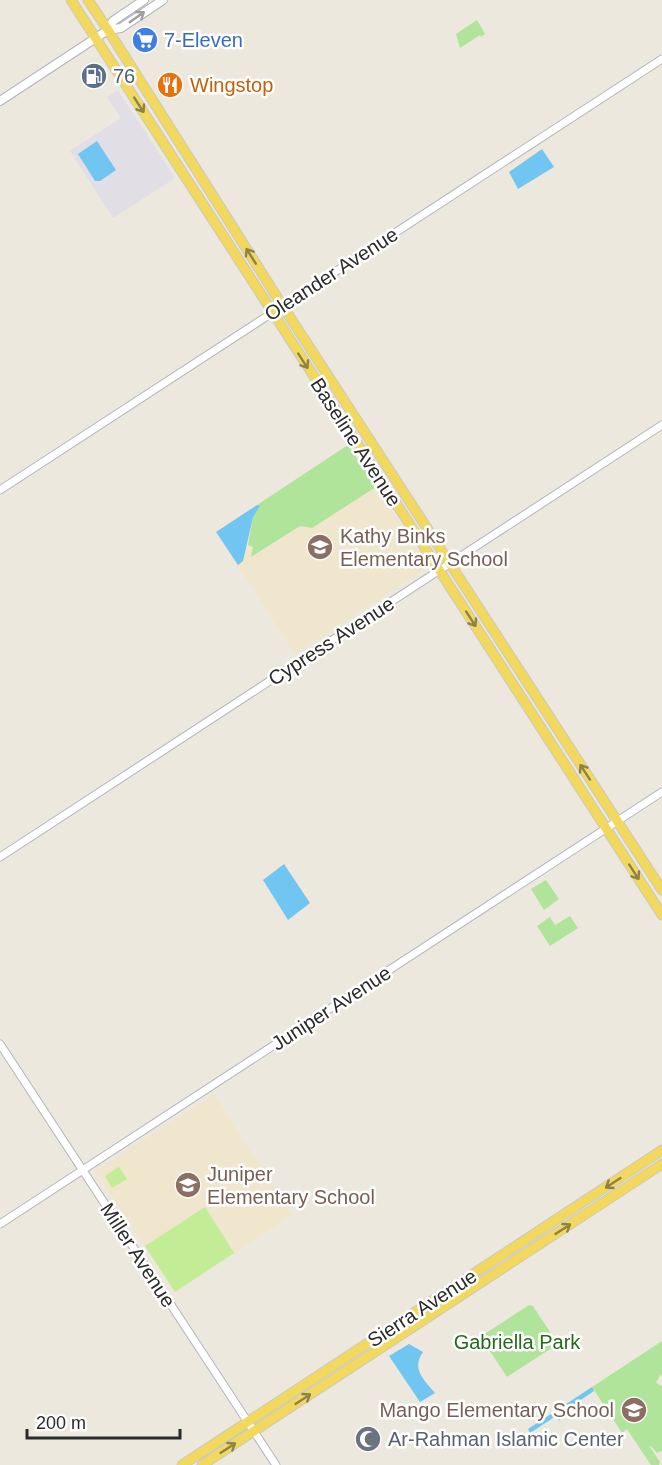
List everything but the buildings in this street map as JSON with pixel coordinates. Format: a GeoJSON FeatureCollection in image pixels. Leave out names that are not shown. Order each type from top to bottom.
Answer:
{"type":"FeatureCollection","features":[{"type":"Feature","properties":{"kind":"main road","name":"Baseline Avenue"},"geometry":{"type":"LineString","coordinates":[[70,0],[662,915]]}},
{"type":"Feature","properties":{"kind":"main road","name":"Baseline Avenue"},"geometry":{"type":"LineString","coordinates":[[88,0],[282,305],[662,890]]}},
{"type":"Feature","properties":{"kind":"main road"},"geometry":{"type":"LineString","coordinates":[[108,30],[113,21],[144,0]]}},
{"type":"Feature","properties":{"kind":"main road"},"geometry":{"type":"LineString","coordinates":[[0,101],[95,38],[108,30],[121,28],[163,0]]}},
{"type":"Feature","properties":{"kind":"main road","name":"Sierra Avenue"},"geometry":{"type":"LineString","coordinates":[[182,1465],[662,1150]]}},
{"type":"Feature","properties":{"kind":"main road","name":"Sierra Avenue"},"geometry":{"type":"LineString","coordinates":[[202,1465],[662,1164]]}},
{"type":"Feature","properties":{"kind":"street","name":"Oleander Avenue"},"geometry":{"type":"LineString","coordinates":[[0,490],[662,58]]}},
{"type":"Feature","properties":{"kind":"street","name":"Cypress Avenue"},"geometry":{"type":"LineString","coordinates":[[0,857],[662,425]]}},
{"type":"Feature","properties":{"kind":"street","name":"Juniper Avenue"},"geometry":{"type":"LineString","coordinates":[[0,1224],[662,792]]}},
{"type":"Feature","properties":{"kind":"street","name":"Miller Avenue"},"geometry":{"type":"LineString","coordinates":[[0,1044],[276,1465]]}},
{"type":"Feature","properties":{"kind":"shaded area"},"geometry":{"type":"Polygon","coordinates":[[[118,90],[175,178],[113,218],[70,151],[121,118],[107,97],[118,90]]]}},
{"type":"Feature","properties":{"kind":"shaded area","name":"Kathy Binks Elementary School"},"geometry":{"type":"Polygon","coordinates":[[[348,445],[426,562],[424,570],[295,654],[216,532],[348,445]]]}},
{"type":"Feature","properties":{"kind":"shaded area","name":"Juniper Elementary School"},"geometry":{"type":"Polygon","coordinates":[[[214,1094],[292,1215],[175,1292],[95,1171],[214,1094]]]}},
{"type":"Feature","properties":{"kind":"green space"},"geometry":{"type":"Polygon","coordinates":[[[477,20],[485,34],[460,48],[456,34],[477,20]]]}},
{"type":"Feature","properties":{"kind":"green space"},"geometry":{"type":"Polygon","coordinates":[[[348,445],[376,487],[312,528],[300,526],[251,557],[253,547],[248,545],[253,517],[259,507],[257,505],[348,445]]]}},
{"type":"Feature","properties":{"kind":"green space"},"geometry":{"type":"Polygon","coordinates":[[[546,880],[559,899],[544,910],[531,889],[546,880]]]}},
{"type":"Feature","properties":{"kind":"green space"},"geometry":{"type":"Polygon","coordinates":[[[570,916],[578,928],[550,946],[537,926],[550,917],[555,925],[570,916]]]}},
{"type":"Feature","properties":{"kind":"green space"},"geometry":{"type":"Polygon","coordinates":[[[119,1167],[127,1179],[112,1188],[105,1176],[119,1167]]]}},
{"type":"Feature","properties":{"kind":"green space"},"geometry":{"type":"Polygon","coordinates":[[[205,1207],[234,1253],[175,1292],[145,1246],[205,1207]]]}},
{"type":"Feature","properties":{"kind":"green space","name":"Gabriella Park"},"geometry":{"type":"Polygon","coordinates":[[[529,1305],[533,1306],[558,1344],[507,1377],[482,1339],[483,1335],[529,1305]]]}},
{"type":"Feature","properties":{"kind":"green space","name":"Mango Elementary School"},"geometry":{"type":"Polygon","coordinates":[[[662,1341],[662,1376],[660,1375],[656,1383],[662,1386],[662,1451],[657,1453],[651,1446],[648,1448],[650,1447],[660,1462],[659,1465],[651,1465],[627,1429],[622,1433],[592,1387],[662,1341]]]}},
{"type":"Feature","properties":{"kind":"water"},"geometry":{"type":"Polygon","coordinates":[[[97,141],[116,170],[100,181],[95,181],[78,154],[97,141]]]}},
{"type":"Feature","properties":{"kind":"water"},"geometry":{"type":"Polygon","coordinates":[[[542,149],[554,167],[518,189],[509,172],[542,149]]]}},
{"type":"Feature","properties":{"kind":"water"},"geometry":{"type":"Polygon","coordinates":[[[257,505],[260,506],[253,517],[243,561],[238,565],[216,532],[257,505]]]}},
{"type":"Feature","properties":{"kind":"water"},"geometry":{"type":"Polygon","coordinates":[[[284,864],[310,903],[288,920],[263,880],[284,864]]]}},
{"type":"Feature","properties":{"kind":"water"},"geometry":{"type":"Polygon","coordinates":[[[409,1344],[423,1352],[418,1364],[420,1374],[435,1393],[420,1402],[389,1356],[409,1344]]]}},
{"type":"Feature","properties":{"kind":"water"},"geometry":{"type":"Polygon","coordinates":[[[592,1387],[594,1391],[569,1408],[570,1412],[559,1421],[556,1416],[530,1433],[528,1429],[592,1387]]]}},
{"type":"Feature","properties":{"kind":"place","name":"7-Eleven"},"geometry":{"type":"Point","coordinates":[145,40]}},
{"type":"Feature","properties":{"kind":"place","name":"76"},"geometry":{"type":"Point","coordinates":[94,76]}},
{"type":"Feature","properties":{"kind":"place","name":"Wingstop"},"geometry":{"type":"Point","coordinates":[170,85]}},
{"type":"Feature","properties":{"kind":"place","name":"Kathy Binks Elementary School"},"geometry":{"type":"Point","coordinates":[320,547]}},
{"type":"Feature","properties":{"kind":"place","name":"Juniper Elementary School"},"geometry":{"type":"Point","coordinates":[188,1185]}},
{"type":"Feature","properties":{"kind":"place","name":"Mango Elementary School"},"geometry":{"type":"Point","coordinates":[634,1410]}},
{"type":"Feature","properties":{"kind":"place","name":"Ar-Rahman Islamic Center"},"geometry":{"type":"Point","coordinates":[368,1439]}}]}
